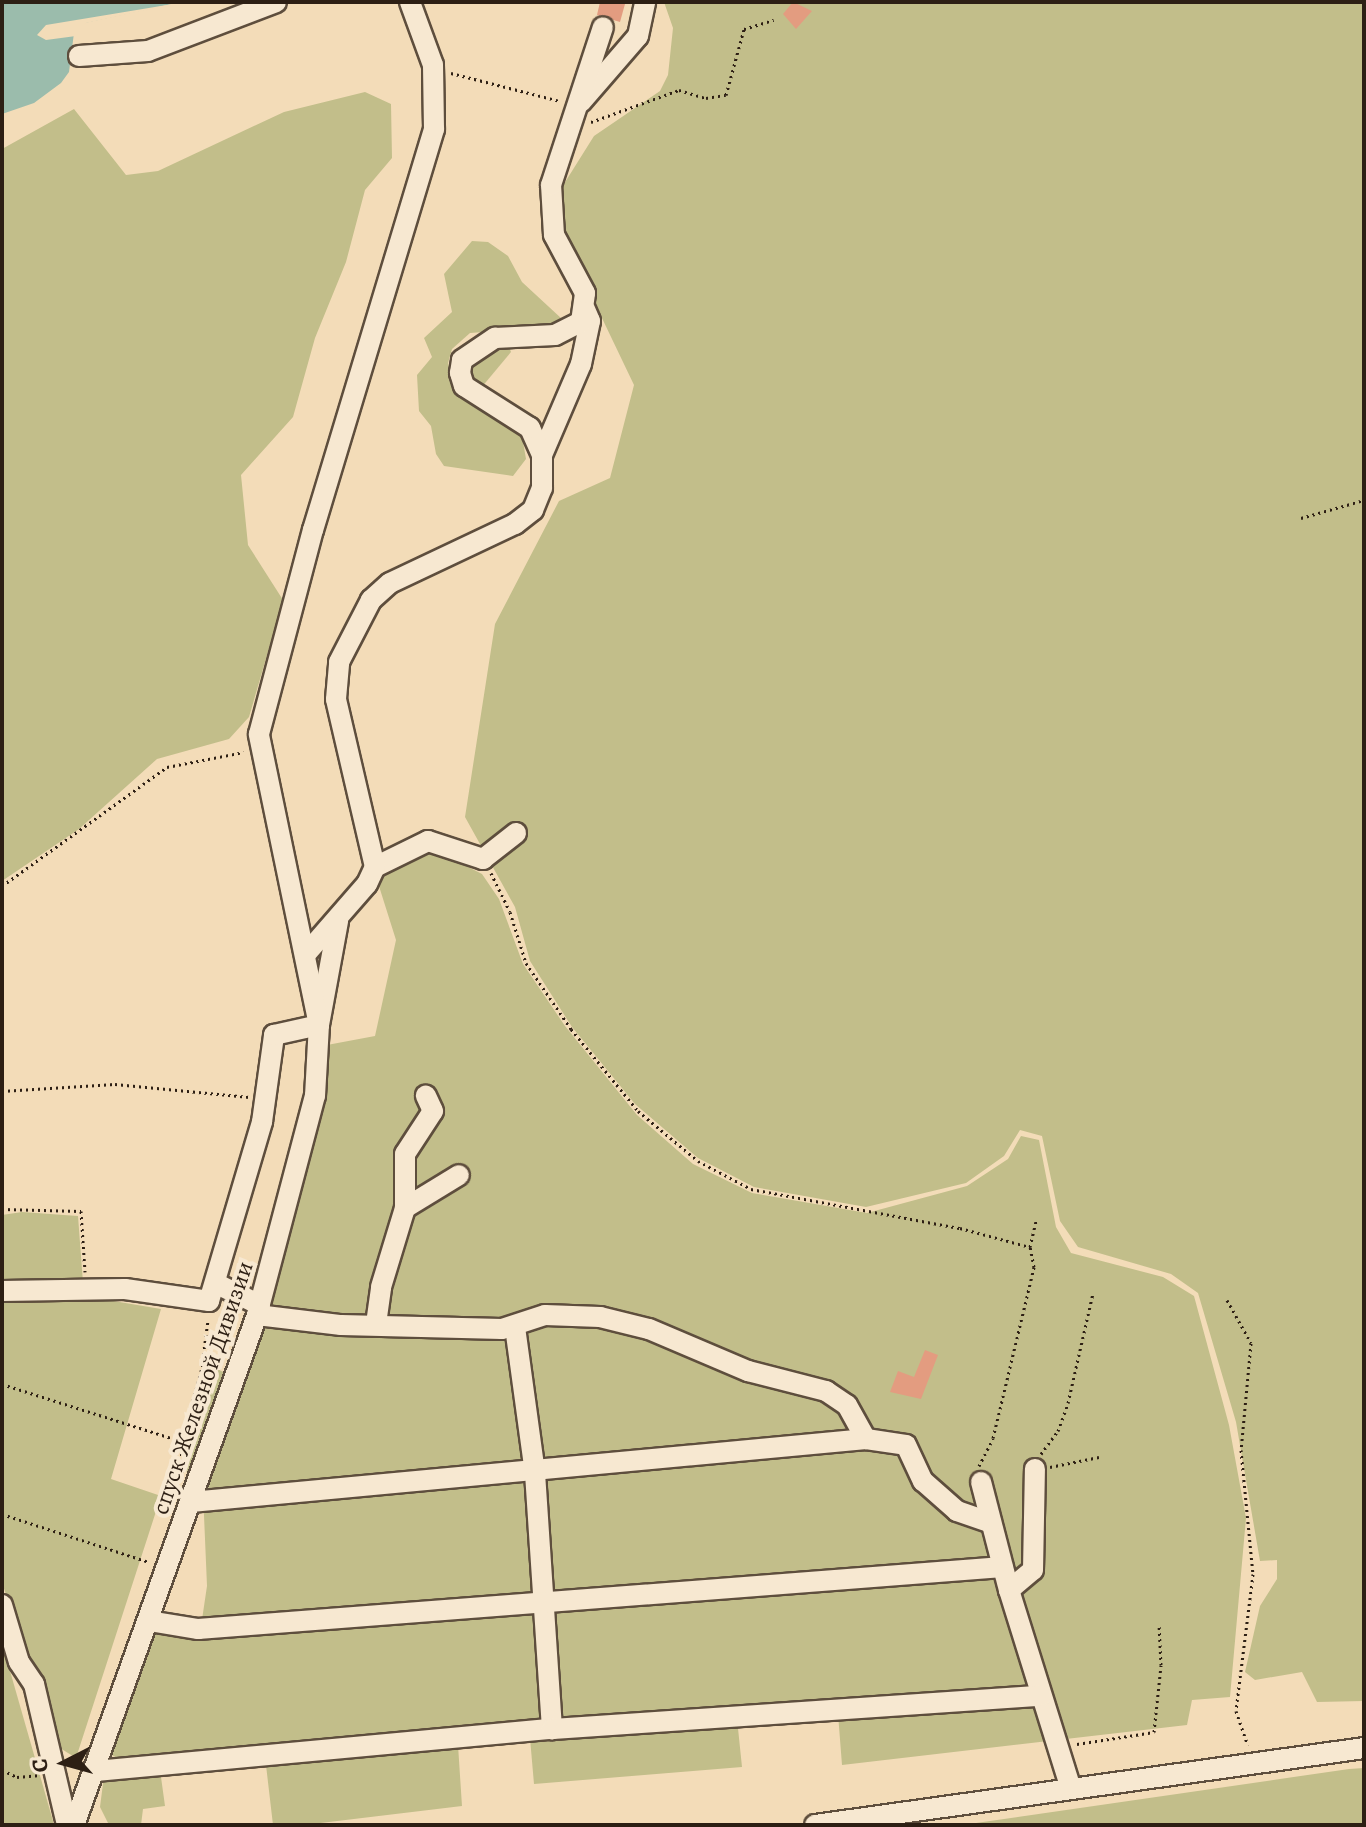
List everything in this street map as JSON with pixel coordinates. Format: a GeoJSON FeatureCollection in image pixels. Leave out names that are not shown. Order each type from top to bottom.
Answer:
{"type":"FeatureCollection","features":[{"type":"Feature","properties":{"kind":"street"},"geometry":{"type":"LineString","coordinates":[[79,56],[148,51],[276,2]]}},
{"type":"Feature","properties":{"kind":"street"},"geometry":{"type":"LineString","coordinates":[[260,752],[268,696],[313,530],[426,168],[434,129],[433,65],[410,2]]}},
{"type":"Feature","properties":{"kind":"street"},"geometry":{"type":"LineString","coordinates":[[578,105],[638,36],[645,2]]}},
{"type":"Feature","properties":{"kind":"street"},"geometry":{"type":"LineString","coordinates":[[542,455],[521,419],[464,386],[462,360],[495,338],[555,335],[581,322],[585,293],[554,235],[550,218],[551,185],[603,27]]}},
{"type":"Feature","properties":{"kind":"street"},"geometry":{"type":"LineString","coordinates":[[375,867],[336,699],[339,662],[371,600],[390,583],[515,524],[533,510],[542,488],[542,455],[581,364],[590,321],[584,308]]}},
{"type":"Feature","properties":{"kind":"street","name":"спуск Железной Дивизии"},"geometry":{"type":"LineString","coordinates":[[74,1825],[258,1310],[315,1096],[319,1025],[260,752]]}},
{"type":"Feature","properties":{"kind":"street"},"geometry":{"type":"LineString","coordinates":[[305,955],[338,921],[375,867],[428,841],[483,859],[516,833]]}},
{"type":"Feature","properties":{"kind":"street"},"geometry":{"type":"LineString","coordinates":[[212,1292],[264,1098],[274,1035],[319,1025],[338,921]]}},
{"type":"Feature","properties":{"kind":"street"},"geometry":{"type":"LineString","coordinates":[[376,1324],[381,1287],[405,1208],[405,1154],[429,1123],[433,1111],[426,1096]]}},
{"type":"Feature","properties":{"kind":"street"},"geometry":{"type":"LineString","coordinates":[[405,1208],[459,1175]]}},
{"type":"Feature","properties":{"kind":"street"},"geometry":{"type":"LineString","coordinates":[[2,1291],[125,1289],[212,1292],[258,1310],[376,1324],[515,1327],[545,1315],[571,1313],[649,1329],[748,1371],[826,1391],[847,1405],[866,1439]]}},
{"type":"Feature","properties":{"kind":"street"},"geometry":{"type":"LineString","coordinates":[[515,1327],[535,1473],[540,1604],[552,1729]]}},
{"type":"Feature","properties":{"kind":"street"},"geometry":{"type":"LineString","coordinates":[[191,1502],[535,1473],[866,1439],[906,1445],[923,1481],[957,1511],[991,1523]]}},
{"type":"Feature","properties":{"kind":"street"},"geometry":{"type":"LineString","coordinates":[[1009,1590],[1033,1570],[1034,1474]]}},
{"type":"Feature","properties":{"kind":"street"},"geometry":{"type":"LineString","coordinates":[[981,1482],[1009,1590],[1041,1696],[1061,1748],[1071,1789]]}},
{"type":"Feature","properties":{"kind":"street"},"geometry":{"type":"LineString","coordinates":[[149,1621],[198,1629],[1003,1567]]}},
{"type":"Feature","properties":{"kind":"street"},"geometry":{"type":"LineString","coordinates":[[2,1605],[19,1662],[34,1684],[67,1825]]}},
{"type":"Feature","properties":{"kind":"street"},"geometry":{"type":"LineString","coordinates":[[95,1771],[552,1729],[1041,1696]]}},
{"type":"Feature","properties":{"kind":"street"},"geometry":{"type":"LineString","coordinates":[[815,1825],[1364,1748]]}},
{"type":"Feature","properties":{"kind":"path"},"geometry":{"type":"LineString","coordinates":[[569,130],[679,90],[706,98],[726,95],[744,29],[774,20]]}},
{"type":"Feature","properties":{"kind":"path"},"geometry":{"type":"LineString","coordinates":[[433,65],[473,82],[578,105]]}},
{"type":"Feature","properties":{"kind":"path"},"geometry":{"type":"LineString","coordinates":[[1301,518],[1364,500]]}},
{"type":"Feature","properties":{"kind":"path"},"geometry":{"type":"LineString","coordinates":[[2,886],[167,767],[260,752]]}},
{"type":"Feature","properties":{"kind":"path"},"geometry":{"type":"LineString","coordinates":[[483,859],[510,912],[526,963],[571,1029],[638,1111],[698,1161],[751,1189],[960,1228],[1030,1247]]}},
{"type":"Feature","properties":{"kind":"path"},"geometry":{"type":"LineString","coordinates":[[2,1091],[115,1084],[264,1098]]}},
{"type":"Feature","properties":{"kind":"path"},"geometry":{"type":"LineString","coordinates":[[2,1209],[81,1211],[86,1290]]}},
{"type":"Feature","properties":{"kind":"path"},"geometry":{"type":"LineString","coordinates":[[981,1482],[979,1466],[993,1438],[1034,1267],[1030,1247],[1036,1220]]}},
{"type":"Feature","properties":{"kind":"path"},"geometry":{"type":"LineString","coordinates":[[199,1479],[183,1474],[179,1467],[181,1441],[201,1372],[212,1292]]}},
{"type":"Feature","properties":{"kind":"path"},"geometry":{"type":"LineString","coordinates":[[1034,1474],[1068,1403],[1093,1293]]}},
{"type":"Feature","properties":{"kind":"path"},"geometry":{"type":"LineString","coordinates":[[1227,1300],[1251,1343],[1241,1450],[1253,1574],[1236,1723],[1243,1740],[1264,1762]]}},
{"type":"Feature","properties":{"kind":"path"},"geometry":{"type":"LineString","coordinates":[[2,1384],[181,1441]]}},
{"type":"Feature","properties":{"kind":"path"},"geometry":{"type":"LineString","coordinates":[[1034,1474],[1053,1466],[1099,1457]]}},
{"type":"Feature","properties":{"kind":"path"},"geometry":{"type":"LineString","coordinates":[[2,1514],[168,1568]]}},
{"type":"Feature","properties":{"kind":"path"},"geometry":{"type":"LineString","coordinates":[[1061,1748],[1115,1734],[1154,1732],[1159,1624]]}},
{"type":"Feature","properties":{"kind":"path"},"geometry":{"type":"LineString","coordinates":[[2,1770],[17,1777],[54,1773]]}},
{"type":"Feature","properties":{"kind":"shaded area"},"geometry":{"type":"Polygon","coordinates":[[[2,2],[181,2],[75,25],[69,72],[61,83],[34,103],[2,114],[2,2]]]}},
{"type":"Feature","properties":{"kind":"shaded area"},"geometry":{"type":"Polygon","coordinates":[[[664,2],[1364,2],[1364,1701],[1317,1702],[1302,1672],[1255,1680],[1245,1672],[1260,1606],[1277,1579],[1277,1560],[1260,1561],[1236,1422],[1198,1293],[1171,1274],[1078,1247],[1060,1221],[1042,1136],[1020,1130],[1004,1156],[966,1183],[866,1207],[754,1187],[698,1158],[635,1104],[572,1027],[530,961],[515,907],[465,817],[495,624],[559,501],[610,478],[634,385],[556,222],[562,187],[594,136],[660,91],[668,75],[673,28],[664,2]]]}},
{"type":"Feature","properties":{"kind":"shaded area"},"geometry":{"type":"Polygon","coordinates":[[[365,92],[391,104],[392,158],[365,190],[346,262],[315,338],[293,417],[241,475],[248,545],[283,600],[249,717],[229,739],[157,759],[79,829],[2,881],[2,149],[74,109],[126,175],[158,171],[284,112],[365,92]]]}},
{"type":"Feature","properties":{"kind":"shaded area"},"geometry":{"type":"Polygon","coordinates":[[[472,241],[488,242],[508,256],[522,282],[562,319],[553,327],[470,333],[452,349],[448,363],[456,387],[521,430],[526,459],[513,476],[444,466],[436,454],[431,426],[419,411],[417,375],[432,357],[424,338],[452,312],[444,274],[472,241]]]}},
{"type":"Feature","properties":{"kind":"shaded area"},"geometry":{"type":"Polygon","coordinates":[[[486,347],[509,347],[511,352],[481,388],[471,381],[468,362],[486,347]]]}},
{"type":"Feature","properties":{"kind":"shaded area"},"geometry":{"type":"Polygon","coordinates":[[[419,842],[482,874],[499,899],[523,964],[565,1026],[637,1115],[693,1164],[752,1193],[867,1213],[967,1186],[1008,1159],[1021,1136],[1039,1140],[1056,1227],[1071,1253],[1163,1277],[1194,1296],[1229,1425],[1246,1518],[1230,1697],[1192,1700],[1187,1725],[842,1765],[837,1701],[736,1709],[742,1767],[534,1784],[530,1738],[458,1745],[462,1806],[304,1825],[273,1825],[264,1748],[125,1762],[108,1753],[156,1627],[200,1633],[207,1586],[203,1492],[327,1045],[375,1036],[396,940],[378,883],[419,842]]]}},
{"type":"Feature","properties":{"kind":"shaded area"},"geometry":{"type":"Polygon","coordinates":[[[22,1212],[78,1216],[84,1296],[161,1309],[111,1479],[161,1496],[76,1758],[60,1748],[2,1583],[2,1215],[22,1212]]]}},
{"type":"Feature","properties":{"kind":"shaded area"},"geometry":{"type":"Polygon","coordinates":[[[210,1365],[225,1373],[215,1422],[192,1473],[187,1473],[184,1457],[210,1365]]]}},
{"type":"Feature","properties":{"kind":"shaded area"},"geometry":{"type":"Polygon","coordinates":[[[2,1643],[53,1821],[53,1825],[2,1825],[2,1643]]]}},
{"type":"Feature","properties":{"kind":"shaded area"},"geometry":{"type":"Polygon","coordinates":[[[1364,1768],[1364,1825],[962,1825],[1349,1769],[1364,1768]]]}},
{"type":"Feature","properties":{"kind":"shaded area"},"geometry":{"type":"Polygon","coordinates":[[[104,1776],[161,1777],[165,1806],[143,1809],[141,1825],[109,1825],[100,1807],[104,1776]]]}},
{"type":"Feature","properties":{"kind":"pier"},"geometry":{"type":"Polygon","coordinates":[[[185,2],[86,23],[76,36],[46,40],[37,35],[46,25],[185,2]]]}},
{"type":"Feature","properties":{"kind":"building"},"geometry":{"type":"Polygon","coordinates":[[[600,2],[625,4],[620,22],[597,15],[600,2]]]}},
{"type":"Feature","properties":{"kind":"building"},"geometry":{"type":"Polygon","coordinates":[[[793,2],[812,11],[796,29],[783,14],[793,2]]]}},
{"type":"Feature","properties":{"kind":"building"},"geometry":{"type":"Polygon","coordinates":[[[925,1350],[938,1355],[921,1399],[890,1392],[898,1371],[914,1377],[925,1350]]]}}]}
